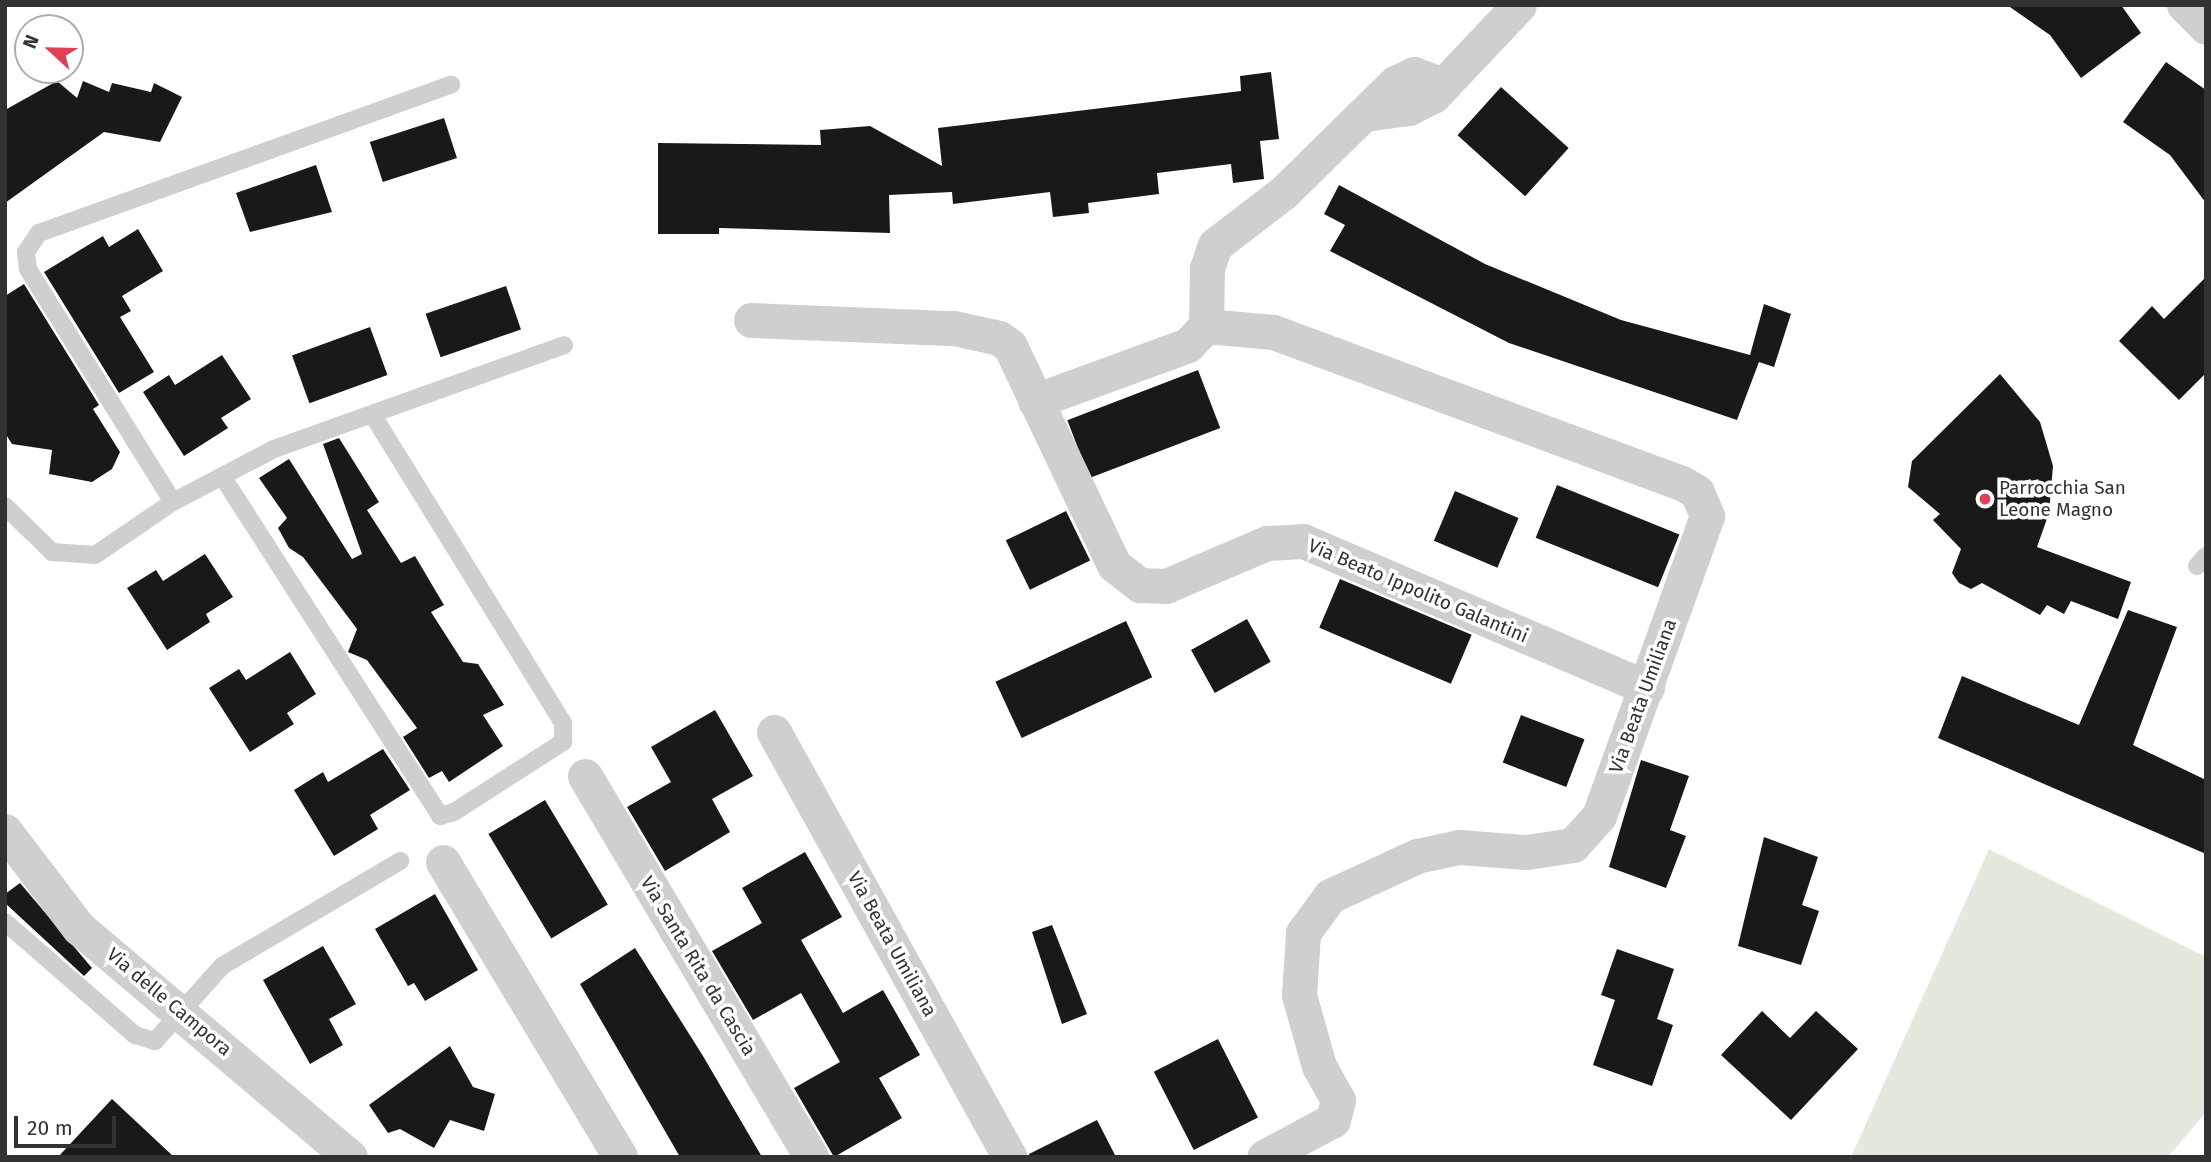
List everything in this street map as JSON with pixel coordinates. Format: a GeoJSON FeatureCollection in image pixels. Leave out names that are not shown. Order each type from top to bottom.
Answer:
{"type":"FeatureCollection","features":[{"type":"Feature","properties":{"kind":"street"},"geometry":{"type":"LineString","coordinates":[[1035,401],[1188,345],[1206,326],[1207,268],[1215,244],[1284,192],[1395,83],[1414,75],[1443,85],[1519,5]]}},
{"type":"Feature","properties":{"kind":"street"},"geometry":{"type":"LineString","coordinates":[[2183,5],[2206,26]]}},
{"type":"Feature","properties":{"kind":"street","name":"Via Beato Ippolito Galantini"},"geometry":{"type":"LineString","coordinates":[[751,320],[954,328],[999,338],[1010,346],[1114,565],[1140,585],[1166,586],[1267,543],[1303,541],[1647,688]]}},
{"type":"Feature","properties":{"kind":"street","name":"Via Beata Umiliana"},"geometry":{"type":"LineString","coordinates":[[1206,326],[1273,332],[1697,492],[1707,516],[1599,816],[1573,845],[1526,852],[1459,847],[1417,856],[1331,896],[1303,933],[1299,995],[1319,1066],[1338,1100],[1333,1120],[1264,1157]]}},
{"type":"Feature","properties":{"kind":"street","name":"Via Beata Umiliana"},"geometry":{"type":"LineString","coordinates":[[774,732],[1010,1157]]}},
{"type":"Feature","properties":{"kind":"street","name":"Via Santa Rita da Cascia"},"geometry":{"type":"LineString","coordinates":[[586,776],[811,1157]]}},
{"type":"Feature","properties":{"kind":"street","name":"Via delle Campora"},"geometry":{"type":"LineString","coordinates":[[5,831],[79,928],[181,1010],[350,1157]]}},
{"type":"Feature","properties":{"kind":"street"},"geometry":{"type":"LineString","coordinates":[[443,862],[620,1157]]}},
{"type":"Feature","properties":{"kind":"lane"},"geometry":{"type":"LineString","coordinates":[[173,502],[28,269],[26,251],[39,233],[451,85]]}},
{"type":"Feature","properties":{"kind":"lane"},"geometry":{"type":"LineString","coordinates":[[5,506],[52,552],[96,555],[173,502],[274,449],[564,345]]}},
{"type":"Feature","properties":{"kind":"lane"},"geometry":{"type":"LineString","coordinates":[[222,476],[440,816],[454,812],[563,742],[563,723],[372,414]]}},
{"type":"Feature","properties":{"kind":"lane"},"geometry":{"type":"LineString","coordinates":[[5,922],[135,1035],[155,1041],[222,966],[400,862]]}},
{"type":"Feature","properties":{"kind":"shaded area"},"geometry":{"type":"Polygon","coordinates":[[[1989,849],[2206,957],[2206,1112],[2168,1157],[1851,1157],[1989,849]]]}},
{"type":"Feature","properties":{"kind":"building"},"geometry":{"type":"Polygon","coordinates":[[[2007,5],[2121,5],[2141,33],[2081,78],[2050,35],[2007,5]]]}},
{"type":"Feature","properties":{"kind":"building"},"geometry":{"type":"Polygon","coordinates":[[[2166,62],[2206,90],[2206,203],[2170,155],[2123,122],[2166,62]]]}},
{"type":"Feature","properties":{"kind":"building"},"geometry":{"type":"Polygon","coordinates":[[[1271,72],[1279,139],[1260,141],[1264,179],[1233,183],[1231,164],[1157,173],[1159,194],[1088,203],[1089,213],[1053,217],[1050,192],[953,204],[952,192],[889,195],[890,233],[719,228],[719,234],[658,234],[658,143],[821,145],[820,130],[870,126],[942,166],[938,128],[1241,91],[1240,76],[1271,72]]]}},
{"type":"Feature","properties":{"kind":"building"},"geometry":{"type":"Polygon","coordinates":[[[84,81],[109,92],[112,83],[151,92],[154,83],[182,97],[160,142],[104,132],[5,203],[5,110],[52,84],[61,84],[77,98],[84,81]]]}},
{"type":"Feature","properties":{"kind":"building"},"geometry":{"type":"Polygon","coordinates":[[[1501,87],[1569,148],[1525,196],[1458,135],[1501,87]]]}},
{"type":"Feature","properties":{"kind":"building"},"geometry":{"type":"Polygon","coordinates":[[[444,118],[457,158],[383,182],[370,142],[444,118]]]}},
{"type":"Feature","properties":{"kind":"building"},"geometry":{"type":"Polygon","coordinates":[[[316,165],[332,212],[250,232],[236,193],[316,165]]]}},
{"type":"Feature","properties":{"kind":"building"},"geometry":{"type":"Polygon","coordinates":[[[1339,185],[1485,264],[1621,320],[1750,355],[1764,304],[1791,314],[1774,367],[1759,362],[1737,420],[1509,343],[1330,251],[1345,225],[1324,214],[1339,185]]]}},
{"type":"Feature","properties":{"kind":"building"},"geometry":{"type":"Polygon","coordinates":[[[138,229],[163,271],[122,296],[131,311],[120,317],[154,372],[119,393],[44,272],[103,236],[109,247],[138,229]]]}},
{"type":"Feature","properties":{"kind":"building"},"geometry":{"type":"Polygon","coordinates":[[[2206,277],[2206,373],[2179,400],[2119,341],[2152,306],[2164,319],[2206,277]]]}},
{"type":"Feature","properties":{"kind":"building"},"geometry":{"type":"Polygon","coordinates":[[[24,284],[99,405],[93,409],[120,452],[112,469],[92,482],[49,474],[52,450],[12,444],[5,433],[5,296],[24,284]]]}},
{"type":"Feature","properties":{"kind":"building"},"geometry":{"type":"Polygon","coordinates":[[[506,286],[521,329],[441,357],[426,314],[506,286]]]}},
{"type":"Feature","properties":{"kind":"building"},"geometry":{"type":"Polygon","coordinates":[[[370,327],[387,375],[309,403],[292,355],[370,327]]]}},
{"type":"Feature","properties":{"kind":"building"},"geometry":{"type":"Polygon","coordinates":[[[222,355],[251,399],[221,418],[228,428],[184,456],[143,392],[169,375],[175,385],[222,355]]]}},
{"type":"Feature","properties":{"kind":"building"},"geometry":{"type":"Polygon","coordinates":[[[1198,370],[1220,428],[1090,478],[1067,420],[1198,370]]]}},
{"type":"Feature","properties":{"kind":"building","name":"Parrocchia San Leone Magno"},"geometry":{"type":"Polygon","coordinates":[[[2000,374],[2040,422],[2053,466],[2049,513],[2037,547],[2131,582],[2118,619],[2071,601],[2064,614],[2047,605],[2040,615],[1982,583],[1971,589],[1959,583],[1952,573],[1961,549],[1933,520],[1940,514],[1908,487],[1912,461],[2000,374]]]}},
{"type":"Feature","properties":{"kind":"building"},"geometry":{"type":"Polygon","coordinates":[[[339,438],[379,502],[367,510],[401,563],[415,556],[444,605],[431,612],[463,662],[478,664],[504,705],[483,715],[503,746],[449,782],[442,771],[429,778],[403,737],[417,728],[367,660],[348,652],[357,629],[303,557],[289,548],[278,528],[287,518],[259,478],[289,459],[352,559],[362,554],[323,444],[339,438]]]}},
{"type":"Feature","properties":{"kind":"building"},"geometry":{"type":"Polygon","coordinates":[[[1557,485],[1679,534],[1658,587],[1536,538],[1557,485]]]}},
{"type":"Feature","properties":{"kind":"building"},"geometry":{"type":"Polygon","coordinates":[[[1455,491],[1519,518],[1497,568],[1434,541],[1455,491]]]}},
{"type":"Feature","properties":{"kind":"building"},"geometry":{"type":"Polygon","coordinates":[[[1066,511],[1090,560],[1030,590],[1006,540],[1066,511]]]}},
{"type":"Feature","properties":{"kind":"building"},"geometry":{"type":"Polygon","coordinates":[[[205,554],[233,597],[206,614],[210,622],[167,650],[127,588],[156,570],[163,581],[205,554]]]}},
{"type":"Feature","properties":{"kind":"building"},"geometry":{"type":"Polygon","coordinates":[[[1340,579],[1472,635],[1451,684],[1319,628],[1340,579]]]}},
{"type":"Feature","properties":{"kind":"building"},"geometry":{"type":"Polygon","coordinates":[[[2128,610],[2177,627],[2133,745],[2206,780],[2206,854],[1938,738],[1962,676],[2079,725],[2128,610]]]}},
{"type":"Feature","properties":{"kind":"building"},"geometry":{"type":"Polygon","coordinates":[[[1247,619],[1271,662],[1215,693],[1191,650],[1247,619]]]}},
{"type":"Feature","properties":{"kind":"building"},"geometry":{"type":"Polygon","coordinates":[[[1126,621],[1152,677],[1022,738],[995,682],[1126,621]]]}},
{"type":"Feature","properties":{"kind":"building"},"geometry":{"type":"Polygon","coordinates":[[[290,652],[316,694],[287,713],[294,724],[250,752],[209,688],[239,669],[246,680],[290,652]]]}},
{"type":"Feature","properties":{"kind":"building"},"geometry":{"type":"Polygon","coordinates":[[[715,710],[753,776],[712,799],[730,832],[665,871],[627,807],[671,782],[651,747],[715,710]]]}},
{"type":"Feature","properties":{"kind":"building"},"geometry":{"type":"Polygon","coordinates":[[[1521,715],[1584,739],[1566,787],[1503,763],[1521,715]]]}},
{"type":"Feature","properties":{"kind":"building"},"geometry":{"type":"Polygon","coordinates":[[[383,749],[410,790],[370,815],[378,829],[334,856],[294,790],[323,772],[328,782],[383,749]]]}},
{"type":"Feature","properties":{"kind":"building"},"geometry":{"type":"Polygon","coordinates":[[[1641,760],[1689,776],[1670,830],[1686,836],[1666,888],[1609,867],[1641,760]]]}},
{"type":"Feature","properties":{"kind":"building"},"geometry":{"type":"Polygon","coordinates":[[[545,800],[608,905],[551,939],[488,834],[545,800]]]}},
{"type":"Feature","properties":{"kind":"building"},"geometry":{"type":"Polygon","coordinates":[[[1764,837],[1818,857],[1802,905],[1819,911],[1801,965],[1738,946],[1764,837]]]}},
{"type":"Feature","properties":{"kind":"building"},"geometry":{"type":"Polygon","coordinates":[[[805,852],[842,917],[801,940],[843,1013],[883,990],[920,1055],[879,1078],[902,1118],[834,1157],[794,1088],[840,1062],[801,993],[753,1020],[712,951],[762,923],[742,888],[805,852]]]}},
{"type":"Feature","properties":{"kind":"building"},"geometry":{"type":"Polygon","coordinates":[[[20,883],[92,968],[84,976],[5,903],[5,894],[20,883]]]}},
{"type":"Feature","properties":{"kind":"building"},"geometry":{"type":"Polygon","coordinates":[[[435,894],[478,970],[425,1001],[414,983],[408,986],[375,929],[435,894]]]}},
{"type":"Feature","properties":{"kind":"building"},"geometry":{"type":"Polygon","coordinates":[[[1052,925],[1087,1014],[1062,1024],[1032,932],[1052,925]]]}},
{"type":"Feature","properties":{"kind":"building"},"geometry":{"type":"Polygon","coordinates":[[[323,946],[356,1004],[329,1019],[343,1045],[310,1064],[263,980],[323,946]]]}},
{"type":"Feature","properties":{"kind":"building"},"geometry":{"type":"Polygon","coordinates":[[[635,948],[762,1157],[680,1157],[580,984],[635,948]]]}},
{"type":"Feature","properties":{"kind":"building"},"geometry":{"type":"Polygon","coordinates":[[[1617,949],[1674,969],[1657,1019],[1673,1025],[1652,1086],[1593,1065],[1615,1000],[1601,995],[1617,949]]]}},
{"type":"Feature","properties":{"kind":"building"},"geometry":{"type":"Polygon","coordinates":[[[1762,1011],[1790,1038],[1816,1011],[1858,1049],[1791,1120],[1721,1055],[1762,1011]]]}},
{"type":"Feature","properties":{"kind":"building"},"geometry":{"type":"Polygon","coordinates":[[[1218,1039],[1258,1117],[1194,1150],[1154,1072],[1218,1039]]]}},
{"type":"Feature","properties":{"kind":"building"},"geometry":{"type":"Polygon","coordinates":[[[450,1046],[473,1087],[495,1094],[484,1131],[450,1120],[434,1148],[400,1129],[388,1133],[369,1105],[450,1046]]]}},
{"type":"Feature","properties":{"kind":"building"},"geometry":{"type":"Polygon","coordinates":[[[112,1099],[174,1157],[58,1157],[112,1099]]]}},
{"type":"Feature","properties":{"kind":"building"},"geometry":{"type":"Polygon","coordinates":[[[1097,1120],[1116,1157],[1030,1157],[1029,1154],[1097,1120]]]}},
{"type":"Feature","properties":{"kind":"place","name":"Parrocchia San Leone Magno"},"geometry":{"type":"Point","coordinates":[1985,499]}}]}
